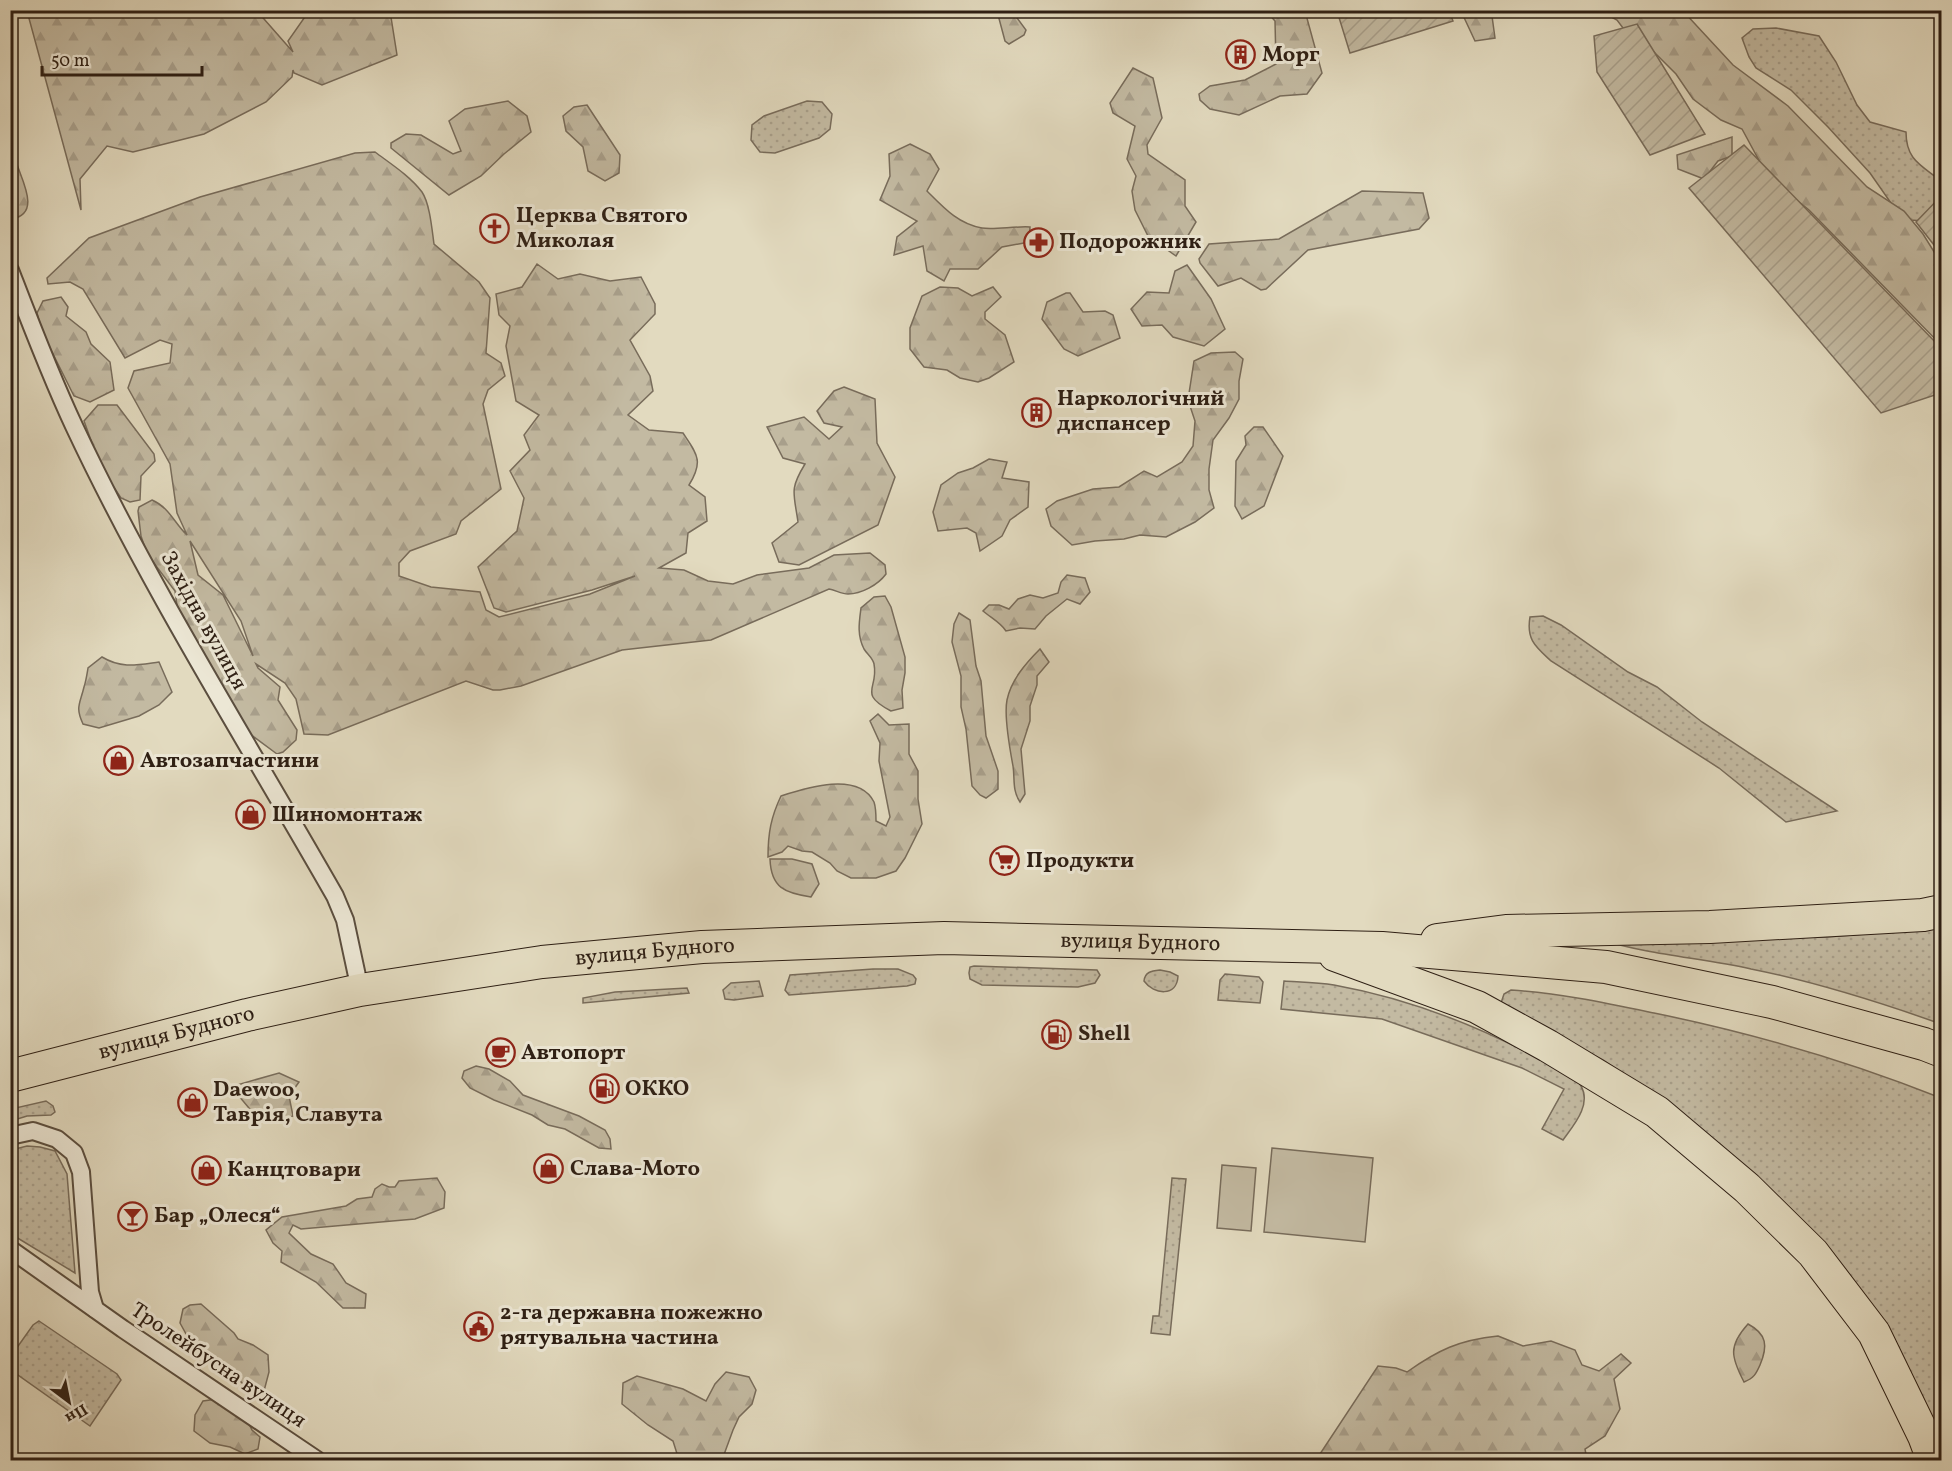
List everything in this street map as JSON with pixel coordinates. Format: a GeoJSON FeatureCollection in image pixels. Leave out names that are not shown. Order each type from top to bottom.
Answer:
{"type":"FeatureCollection","features":[{"type":"Feature","properties":{"kind":"highway"},"geometry":{"type":"LineString","coordinates":[[1382,948],[1506,931],[1710,927],[1923,915],[1941,911]]}},
{"type":"Feature","properties":{"kind":"highway","name":"вулиця Будного"},"geometry":{"type":"LineString","coordinates":[[10,1076],[230,1019],[360,990],[542,962],[702,947],[944,938],[1382,948]]}},
{"type":"Feature","properties":{"kind":"highway"},"geometry":{"type":"LineString","coordinates":[[1312,946],[1477,1007],[1548,1046],[1657,1112],[1747,1188],[1813,1253],[1874,1333],[1924,1436],[1933,1461]]}},
{"type":"Feature","properties":{"kind":"highway"},"geometry":{"type":"LineString","coordinates":[[1382,948],[1606,968],[1772,1002],[1924,1044],[1941,1051]]}},
{"type":"Feature","properties":{"kind":"street","name":"Західна вулиця"},"geometry":{"type":"LineString","coordinates":[[10,270],[74,426],[131,538],[195,655],[335,896],[345,920],[360,990]]}},
{"type":"Feature","properties":{"kind":"street","name":"Тролейбусна вулиця"},"geometry":{"type":"LineString","coordinates":[[10,1136],[33,1131],[57,1140],[74,1154],[81,1172],[90,1292],[95,1309]]}},
{"type":"Feature","properties":{"kind":"street","name":"Тролейбусна вулиця"},"geometry":{"type":"LineString","coordinates":[[10,1249],[317,1461]]}},
{"type":"Feature","properties":{"kind":"green space"},"geometry":{"type":"Polygon","coordinates":[[[27,11],[257,11],[293,52],[288,41],[309,11],[333,14],[334,11],[390,11],[397,55],[322,85],[294,73],[293,70],[292,77],[266,102],[204,134],[133,152],[107,146],[80,179],[81,210],[27,11]]]}},
{"type":"Feature","properties":{"kind":"green space"},"geometry":{"type":"Polygon","coordinates":[[[997,11],[1012,11],[1026,30],[1024,35],[1009,44],[1005,41],[997,11]]]}},
{"type":"Feature","properties":{"kind":"green space"},"geometry":{"type":"Polygon","coordinates":[[[1266,11],[1305,11],[1322,73],[1307,94],[1280,96],[1239,115],[1210,109],[1200,100],[1199,94],[1210,86],[1245,80],[1276,64],[1275,21],[1266,11]]]}},
{"type":"Feature","properties":{"kind":"green space"},"geometry":{"type":"Polygon","coordinates":[[[1337,11],[1449,11],[1453,21],[1350,53],[1337,11]]]}},
{"type":"Feature","properties":{"kind":"green space"},"geometry":{"type":"Polygon","coordinates":[[[1461,11],[1505,11],[1506,13],[1492,16],[1495,38],[1475,41],[1461,11]]]}},
{"type":"Feature","properties":{"kind":"green space"},"geometry":{"type":"Polygon","coordinates":[[[1600,11],[1683,11],[1733,65],[1788,106],[1867,187],[1904,211],[1923,234],[1941,263],[1941,345],[1809,210],[1768,177],[1742,129],[1721,120],[1693,99],[1676,74],[1645,43],[1626,32],[1617,20],[1600,11]]]}},
{"type":"Feature","properties":{"kind":"green space"},"geometry":{"type":"Polygon","coordinates":[[[1637,24],[1705,134],[1650,155],[1597,72],[1594,36],[1637,24]]]}},
{"type":"Feature","properties":{"kind":"green space"},"geometry":{"type":"Polygon","coordinates":[[[1776,28],[1819,36],[1836,62],[1857,105],[1870,122],[1906,132],[1912,156],[1941,181],[1941,197],[1925,221],[1910,220],[1893,206],[1870,173],[1828,127],[1791,90],[1756,68],[1742,38],[1753,29],[1776,28]]]}},
{"type":"Feature","properties":{"kind":"green space"},"geometry":{"type":"Polygon","coordinates":[[[1133,68],[1153,78],[1162,118],[1147,145],[1148,154],[1185,180],[1185,206],[1196,222],[1176,256],[1148,236],[1135,210],[1132,191],[1136,176],[1127,159],[1135,126],[1113,113],[1110,103],[1133,68]]]}},
{"type":"Feature","properties":{"kind":"green space"},"geometry":{"type":"Polygon","coordinates":[[[508,101],[527,116],[531,132],[481,176],[449,195],[391,148],[391,143],[406,134],[421,135],[453,154],[461,151],[449,121],[465,109],[508,101]]]}},
{"type":"Feature","properties":{"kind":"green space"},"geometry":{"type":"Polygon","coordinates":[[[807,101],[822,102],[832,114],[830,129],[819,138],[775,153],[760,152],[751,140],[752,125],[764,116],[807,101]]]}},
{"type":"Feature","properties":{"kind":"green space"},"geometry":{"type":"Polygon","coordinates":[[[587,105],[620,155],[619,173],[605,181],[588,171],[583,147],[566,131],[563,116],[574,107],[587,105]]]}},
{"type":"Feature","properties":{"kind":"green space"},"geometry":{"type":"Polygon","coordinates":[[[11,120],[16,139],[15,158],[28,202],[21,216],[11,219],[11,120]]]}},
{"type":"Feature","properties":{"kind":"green space"},"geometry":{"type":"Polygon","coordinates":[[[1732,137],[1732,156],[1718,161],[1704,179],[1678,169],[1677,155],[1732,137]]]}},
{"type":"Feature","properties":{"kind":"green space"},"geometry":{"type":"Polygon","coordinates":[[[910,144],[930,154],[939,169],[927,191],[952,214],[966,223],[982,228],[1030,227],[1029,242],[1002,247],[978,269],[950,269],[944,281],[927,271],[923,246],[894,255],[897,237],[917,221],[880,200],[890,176],[889,154],[910,144]]]}},
{"type":"Feature","properties":{"kind":"green space"},"geometry":{"type":"Polygon","coordinates":[[[1744,145],[1941,348],[1941,393],[1881,413],[1689,188],[1744,145]]]}},
{"type":"Feature","properties":{"kind":"green space"},"geometry":{"type":"Polygon","coordinates":[[[375,152],[406,175],[422,192],[429,210],[434,244],[479,282],[490,298],[486,353],[501,363],[505,376],[488,390],[483,404],[501,489],[461,521],[456,534],[410,551],[399,563],[399,576],[431,587],[480,592],[486,610],[499,617],[590,594],[635,576],[592,590],[506,612],[494,608],[478,567],[517,531],[524,498],[510,471],[530,450],[524,435],[539,415],[516,401],[506,346],[510,326],[499,315],[496,294],[522,287],[537,264],[558,279],[580,274],[610,281],[641,277],[655,304],[655,314],[630,340],[650,376],[653,391],[628,415],[649,430],[683,433],[697,458],[694,477],[689,485],[705,497],[707,521],[688,533],[686,553],[659,568],[684,570],[708,581],[733,584],[757,575],[809,568],[834,555],[870,553],[885,565],[886,574],[879,582],[864,591],[848,594],[829,589],[711,640],[622,650],[521,686],[500,690],[466,681],[328,735],[304,734],[296,699],[285,683],[256,664],[280,687],[278,700],[297,730],[296,740],[283,752],[277,754],[235,723],[231,700],[180,627],[175,591],[147,554],[141,536],[139,507],[152,500],[167,511],[187,535],[177,513],[170,464],[128,388],[134,371],[170,363],[172,344],[160,340],[125,358],[83,289],[70,282],[48,284],[47,278],[89,238],[200,197],[355,153],[375,152]],[[190,541],[198,575],[223,595],[253,656],[241,621],[190,541]]]}},
{"type":"Feature","properties":{"kind":"green space"},"geometry":{"type":"Polygon","coordinates":[[[1362,191],[1423,193],[1429,218],[1419,229],[1308,250],[1266,289],[1261,290],[1241,278],[1218,286],[1200,263],[1199,259],[1209,244],[1279,239],[1362,191]]]}},
{"type":"Feature","properties":{"kind":"green space"},"geometry":{"type":"Polygon","coordinates":[[[1941,196],[1941,254],[1916,222],[1941,196]]]}},
{"type":"Feature","properties":{"kind":"green space"},"geometry":{"type":"Polygon","coordinates":[[[1187,265],[1211,299],[1225,329],[1204,346],[1173,337],[1162,325],[1142,326],[1131,309],[1147,292],[1169,293],[1175,271],[1187,265]]]}},
{"type":"Feature","properties":{"kind":"green space"},"geometry":{"type":"Polygon","coordinates":[[[940,287],[958,288],[972,296],[993,287],[1001,297],[985,312],[985,319],[1005,335],[1014,362],[989,378],[978,382],[960,378],[947,370],[924,367],[910,349],[910,328],[922,296],[940,287]]]}},
{"type":"Feature","properties":{"kind":"green space"},"geometry":{"type":"Polygon","coordinates":[[[1070,293],[1083,312],[1105,311],[1113,315],[1120,338],[1078,356],[1064,349],[1042,319],[1047,302],[1070,293]]]}},
{"type":"Feature","properties":{"kind":"green space"},"geometry":{"type":"Polygon","coordinates":[[[61,297],[68,307],[66,316],[86,332],[91,344],[110,362],[114,390],[90,402],[74,396],[42,332],[37,313],[43,301],[61,297]]]}},
{"type":"Feature","properties":{"kind":"green space"},"geometry":{"type":"Polygon","coordinates":[[[1235,352],[1243,359],[1239,399],[1213,440],[1209,490],[1214,508],[1195,522],[1166,537],[1140,535],[1072,545],[1051,526],[1046,509],[1057,501],[1093,489],[1119,487],[1144,471],[1157,477],[1182,462],[1193,446],[1195,421],[1188,400],[1194,361],[1211,353],[1235,352]]]}},
{"type":"Feature","properties":{"kind":"green space"},"geometry":{"type":"Polygon","coordinates":[[[844,387],[875,399],[877,443],[895,477],[878,525],[799,565],[779,562],[772,543],[798,522],[794,492],[805,464],[783,458],[767,427],[804,417],[829,439],[842,427],[824,423],[817,411],[834,391],[844,387]]]}},
{"type":"Feature","properties":{"kind":"green space"},"geometry":{"type":"Polygon","coordinates":[[[98,405],[117,405],[154,454],[155,461],[141,476],[140,500],[130,502],[121,498],[101,468],[84,421],[98,405]]]}},
{"type":"Feature","properties":{"kind":"green space"},"geometry":{"type":"Polygon","coordinates":[[[1254,427],[1263,427],[1283,456],[1264,506],[1242,519],[1235,506],[1236,461],[1246,445],[1245,436],[1254,427]]]}},
{"type":"Feature","properties":{"kind":"green space"},"geometry":{"type":"Polygon","coordinates":[[[989,459],[1007,462],[1002,478],[1029,482],[1028,507],[1010,520],[1002,536],[980,551],[976,533],[967,528],[938,531],[933,512],[941,485],[958,473],[989,459]]]}},
{"type":"Feature","properties":{"kind":"green space"},"geometry":{"type":"Polygon","coordinates":[[[1067,575],[1085,578],[1090,592],[1080,604],[1067,599],[1046,616],[1035,629],[1020,628],[1006,631],[983,611],[989,605],[999,605],[1009,609],[1018,599],[1030,595],[1043,598],[1058,593],[1061,582],[1067,575]]]}},
{"type":"Feature","properties":{"kind":"green space"},"geometry":{"type":"Polygon","coordinates":[[[885,596],[891,607],[905,657],[903,708],[891,711],[875,700],[872,695],[874,664],[864,649],[859,629],[861,608],[874,597],[885,596]]]}},
{"type":"Feature","properties":{"kind":"green space"},"geometry":{"type":"Polygon","coordinates":[[[959,613],[970,620],[976,666],[981,681],[986,736],[998,771],[998,789],[986,798],[972,786],[966,729],[961,707],[961,676],[952,642],[954,624],[959,613]]]}},
{"type":"Feature","properties":{"kind":"green space"},"geometry":{"type":"Polygon","coordinates":[[[1543,616],[1561,625],[1628,672],[1657,687],[1702,722],[1837,811],[1786,822],[1719,768],[1551,661],[1533,642],[1529,632],[1530,617],[1543,616]]]}},
{"type":"Feature","properties":{"kind":"green space"},"geometry":{"type":"Polygon","coordinates":[[[1040,649],[1049,662],[1037,676],[1037,685],[1030,706],[1030,721],[1021,749],[1025,794],[1020,802],[1015,789],[1006,706],[1016,679],[1024,666],[1040,649]]]}},
{"type":"Feature","properties":{"kind":"green space"},"geometry":{"type":"Polygon","coordinates":[[[102,657],[123,665],[159,662],[172,692],[159,705],[139,716],[99,728],[83,724],[79,706],[88,668],[102,657]]]}},
{"type":"Feature","properties":{"kind":"green space"},"geometry":{"type":"Polygon","coordinates":[[[878,714],[889,725],[909,724],[909,754],[918,771],[918,799],[922,824],[896,871],[876,878],[851,878],[837,871],[830,863],[812,852],[788,846],[782,852],[768,857],[771,825],[781,796],[804,789],[831,784],[856,787],[874,802],[876,821],[886,826],[890,817],[879,761],[880,743],[870,721],[878,714]]]}},
{"type":"Feature","properties":{"kind":"green space"},"geometry":{"type":"Polygon","coordinates":[[[770,859],[792,859],[812,864],[819,884],[811,897],[787,891],[781,887],[773,877],[770,859]]]}},
{"type":"Feature","properties":{"kind":"green space"},"geometry":{"type":"Polygon","coordinates":[[[1941,928],[1941,1024],[1871,1000],[1775,974],[1602,940],[1827,937],[1941,928]]]}},
{"type":"Feature","properties":{"kind":"green space"},"geometry":{"type":"Polygon","coordinates":[[[970,967],[1097,970],[1100,975],[1095,983],[1078,987],[982,985],[970,979],[970,967]]]}},
{"type":"Feature","properties":{"kind":"green space"},"geometry":{"type":"Polygon","coordinates":[[[898,969],[913,975],[916,979],[915,984],[789,995],[785,990],[790,975],[898,969]]]}},
{"type":"Feature","properties":{"kind":"green space"},"geometry":{"type":"Polygon","coordinates":[[[1160,970],[1178,976],[1174,988],[1169,991],[1153,989],[1144,981],[1149,972],[1160,970]]]}},
{"type":"Feature","properties":{"kind":"green space"},"geometry":{"type":"Polygon","coordinates":[[[1225,974],[1259,977],[1263,982],[1260,1003],[1218,1000],[1220,980],[1225,974]]]}},
{"type":"Feature","properties":{"kind":"green space"},"geometry":{"type":"Polygon","coordinates":[[[759,981],[763,996],[725,999],[723,990],[731,983],[759,981]]]}},
{"type":"Feature","properties":{"kind":"green space"},"geometry":{"type":"Polygon","coordinates":[[[1284,981],[1328,984],[1388,997],[1442,1015],[1493,1036],[1574,1078],[1584,1093],[1580,1115],[1563,1140],[1542,1129],[1564,1089],[1522,1068],[1382,1019],[1281,1009],[1284,981]]]}},
{"type":"Feature","properties":{"kind":"green space"},"geometry":{"type":"Polygon","coordinates":[[[687,988],[689,993],[583,1003],[583,998],[615,992],[687,988]]]}},
{"type":"Feature","properties":{"kind":"green space"},"geometry":{"type":"Polygon","coordinates":[[[1511,990],[1547,993],[1600,1002],[1727,1030],[1835,1060],[1941,1098],[1941,1455],[1916,1397],[1659,1098],[1603,1060],[1523,1019],[1501,1003],[1504,994],[1511,990]]]}},
{"type":"Feature","properties":{"kind":"green space"},"geometry":{"type":"Polygon","coordinates":[[[476,1066],[489,1069],[510,1081],[523,1095],[579,1116],[605,1130],[610,1139],[611,1149],[599,1148],[565,1129],[548,1125],[532,1115],[470,1088],[462,1078],[464,1071],[476,1066]]]}},
{"type":"Feature","properties":{"kind":"green space"},"geometry":{"type":"Polygon","coordinates":[[[279,1073],[299,1082],[289,1096],[293,1116],[282,1120],[254,1114],[238,1095],[237,1085],[279,1073]]]}},
{"type":"Feature","properties":{"kind":"green space"},"geometry":{"type":"Polygon","coordinates":[[[46,1101],[53,1106],[55,1112],[51,1115],[27,1116],[11,1121],[11,1109],[46,1101]]]}},
{"type":"Feature","properties":{"kind":"green space"},"geometry":{"type":"Polygon","coordinates":[[[27,1146],[55,1151],[67,1174],[75,1273],[11,1234],[11,1150],[27,1146]]]}},
{"type":"Feature","properties":{"kind":"green space"},"geometry":{"type":"Polygon","coordinates":[[[1272,1148],[1373,1158],[1365,1242],[1264,1232],[1272,1148]]]}},
{"type":"Feature","properties":{"kind":"green space"},"geometry":{"type":"Polygon","coordinates":[[[1222,1165],[1256,1168],[1251,1231],[1217,1228],[1222,1165]]]}},
{"type":"Feature","properties":{"kind":"green space"},"geometry":{"type":"Polygon","coordinates":[[[437,1178],[445,1192],[444,1208],[415,1219],[301,1229],[293,1225],[289,1233],[311,1254],[333,1264],[346,1283],[366,1294],[365,1308],[343,1308],[316,1282],[281,1262],[282,1251],[273,1243],[266,1230],[282,1217],[346,1206],[357,1199],[372,1197],[375,1189],[382,1184],[395,1187],[399,1181],[437,1178]]]}},
{"type":"Feature","properties":{"kind":"green space"},"geometry":{"type":"Polygon","coordinates":[[[1172,1178],[1186,1179],[1170,1335],[1151,1333],[1153,1316],[1159,1316],[1172,1178]]]}},
{"type":"Feature","properties":{"kind":"green space"},"geometry":{"type":"Polygon","coordinates":[[[201,1304],[238,1339],[268,1355],[269,1372],[264,1391],[252,1390],[230,1370],[191,1343],[180,1323],[183,1309],[190,1305],[201,1304]]]}},
{"type":"Feature","properties":{"kind":"green space"},"geometry":{"type":"Polygon","coordinates":[[[39,1321],[117,1374],[121,1380],[90,1426],[11,1370],[11,1356],[33,1325],[39,1321]]]}},
{"type":"Feature","properties":{"kind":"green space"},"geometry":{"type":"Polygon","coordinates":[[[1748,1324],[1759,1332],[1765,1346],[1757,1371],[1744,1382],[1736,1365],[1734,1352],[1737,1339],[1748,1324]]]}},
{"type":"Feature","properties":{"kind":"green space"},"geometry":{"type":"Polygon","coordinates":[[[1498,1336],[1523,1346],[1551,1341],[1575,1350],[1582,1365],[1599,1371],[1621,1354],[1631,1363],[1614,1379],[1620,1409],[1605,1436],[1585,1449],[1587,1460],[1316,1460],[1378,1366],[1407,1372],[1460,1343],[1498,1336]]]}},
{"type":"Feature","properties":{"kind":"green space"},"geometry":{"type":"Polygon","coordinates":[[[726,1372],[749,1377],[756,1390],[752,1404],[739,1417],[722,1460],[679,1460],[673,1441],[622,1404],[623,1383],[637,1376],[683,1389],[706,1401],[715,1384],[726,1372]]]}},
{"type":"Feature","properties":{"kind":"green space"},"geometry":{"type":"Polygon","coordinates":[[[217,1399],[249,1424],[260,1437],[258,1449],[245,1454],[230,1447],[210,1443],[194,1431],[195,1415],[203,1401],[217,1399]]]}},
{"type":"Feature","properties":{"kind":"place","name":"Морг"},"geometry":{"type":"Point","coordinates":[1241,55]}},
{"type":"Feature","properties":{"kind":"place","name":"Церква Святого Миколая"},"geometry":{"type":"Point","coordinates":[495,229]}},
{"type":"Feature","properties":{"kind":"place","name":"Подорожник"},"geometry":{"type":"Point","coordinates":[1038,242]}},
{"type":"Feature","properties":{"kind":"place","name":"Наркологічний диспансер"},"geometry":{"type":"Point","coordinates":[1036,412]}},
{"type":"Feature","properties":{"kind":"place","name":"Автозапчастини"},"geometry":{"type":"Point","coordinates":[119,761]}},
{"type":"Feature","properties":{"kind":"place","name":"Шиномонтаж"},"geometry":{"type":"Point","coordinates":[251,815]}},
{"type":"Feature","properties":{"kind":"place","name":"Продукти"},"geometry":{"type":"Point","coordinates":[1005,861]}},
{"type":"Feature","properties":{"kind":"place","name":"Shell"},"geometry":{"type":"Point","coordinates":[1057,1034]}},
{"type":"Feature","properties":{"kind":"place","name":"Автопорт"},"geometry":{"type":"Point","coordinates":[500,1053]}},
{"type":"Feature","properties":{"kind":"place","name":"ОККО"},"geometry":{"type":"Point","coordinates":[604,1089]}},
{"type":"Feature","properties":{"kind":"place","name":"Daewoo, Таврія, Славута"},"geometry":{"type":"Point","coordinates":[192,1103]}},
{"type":"Feature","properties":{"kind":"place","name":"Слава-Мото"},"geometry":{"type":"Point","coordinates":[549,1169]}},
{"type":"Feature","properties":{"kind":"place","name":"Канцтовари"},"geometry":{"type":"Point","coordinates":[206,1170]}},
{"type":"Feature","properties":{"kind":"place","name":"Бар „Олеся“"},"geometry":{"type":"Point","coordinates":[133,1216]}},
{"type":"Feature","properties":{"kind":"place","name":"2-га державна пожежно рятувальна частина"},"geometry":{"type":"Point","coordinates":[479,1326]}}]}
